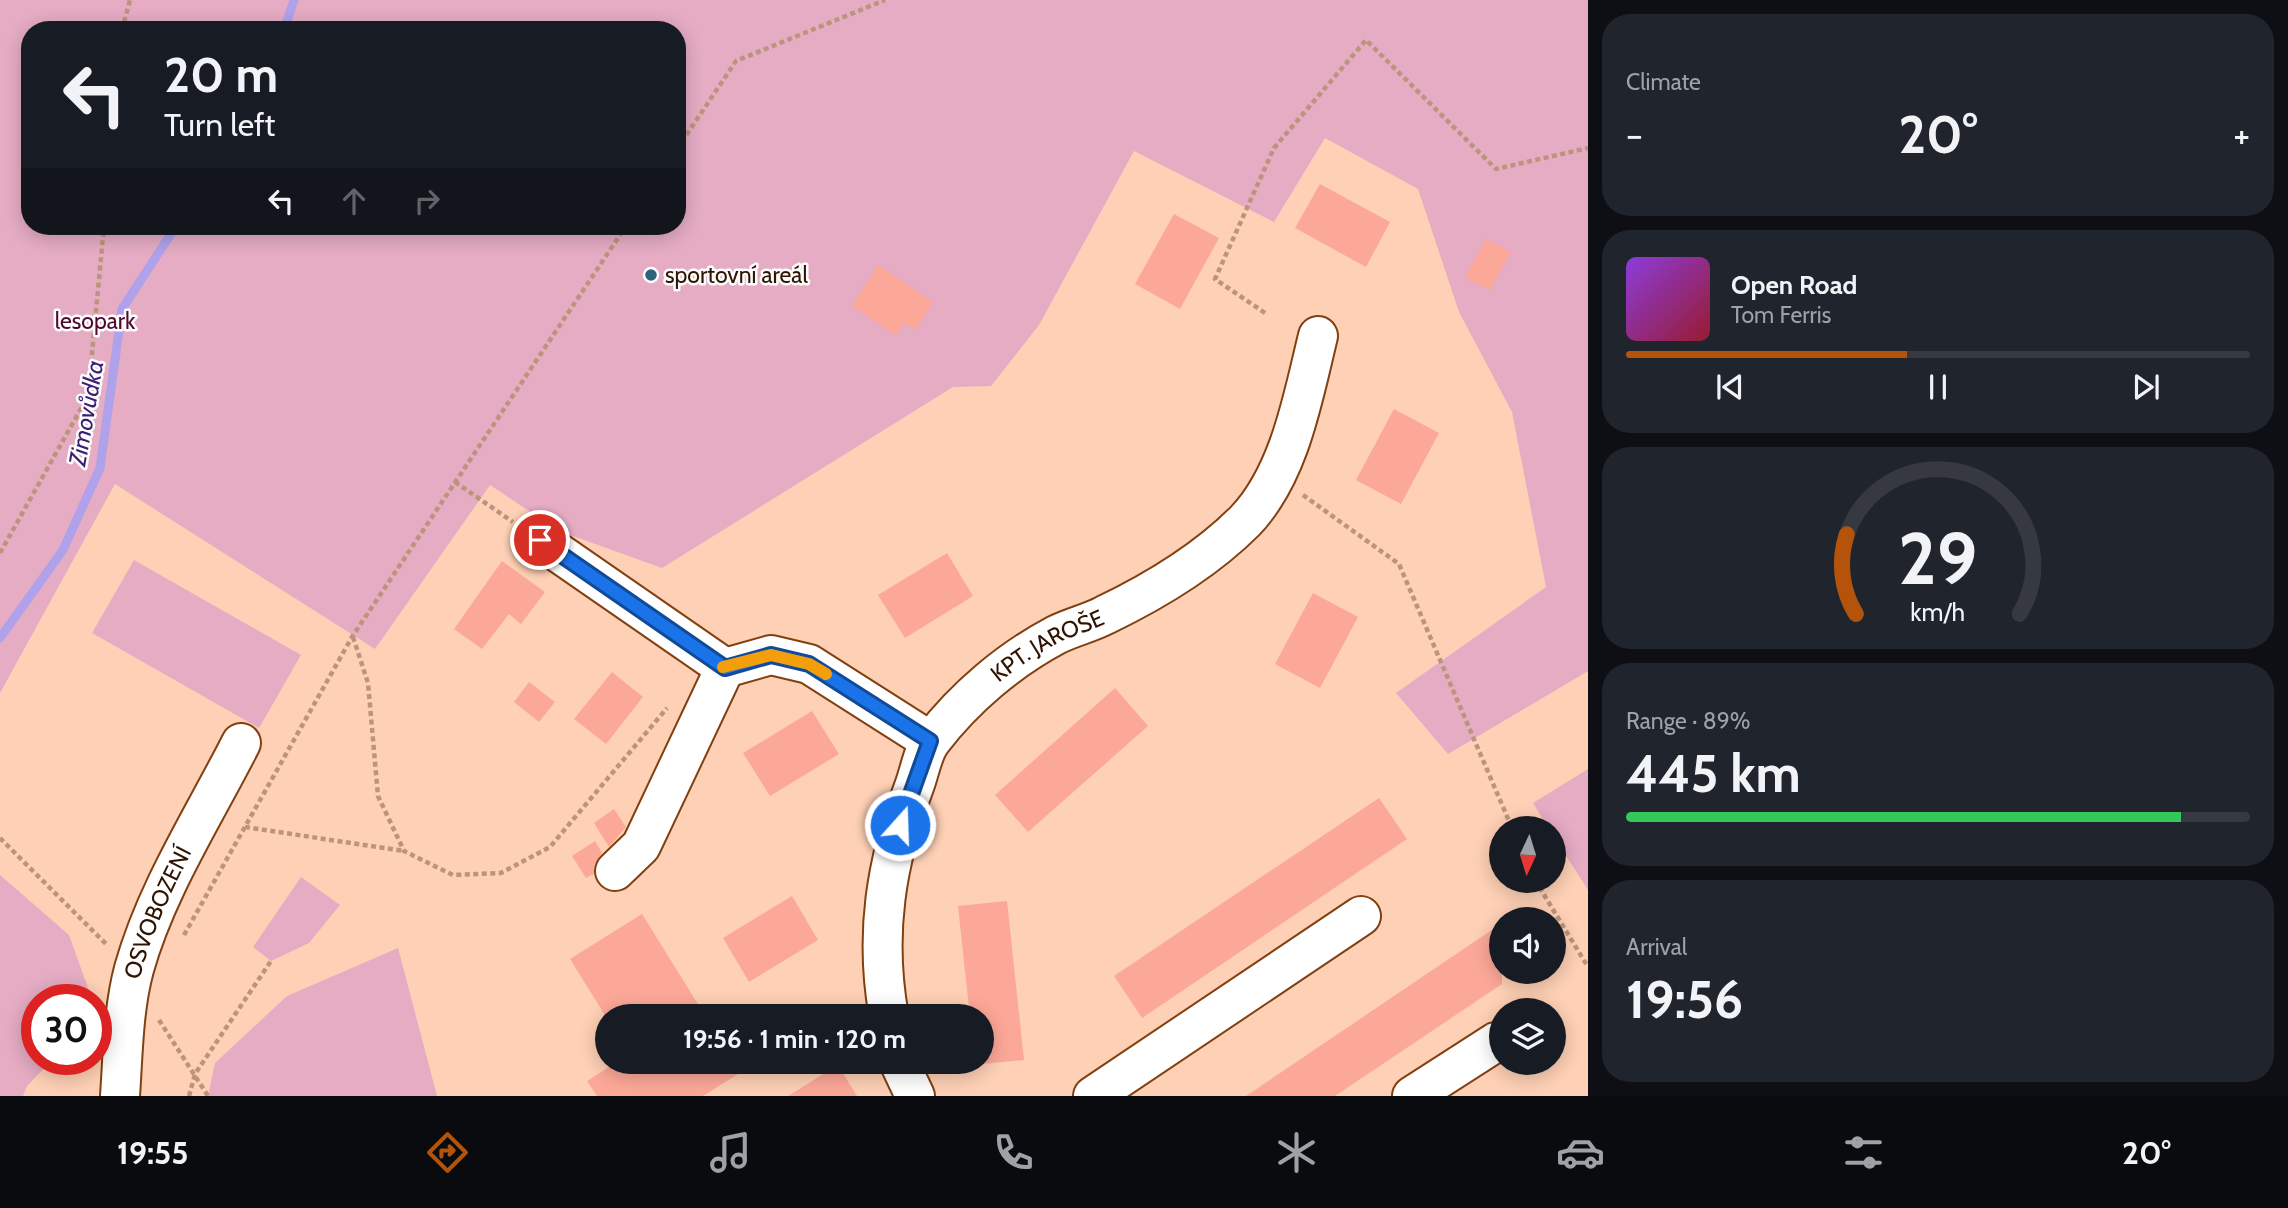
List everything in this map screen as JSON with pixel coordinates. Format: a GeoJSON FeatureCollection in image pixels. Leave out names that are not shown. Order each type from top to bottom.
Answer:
{"type":"FeatureCollection","features":[{"type":"Feature","properties":{"kind":"street","name":"KPT. JAROŠE"},"geometry":{"type":"LineString","coordinates":[[887,1004],[881,973],[881,926],[900,825],[930,741],[994,674],[1057,634],[1105,616],[1202,559],[1247,519],[1276,475],[1301,404],[1318,336]]}},
{"type":"Feature","properties":{"kind":"street"},"geometry":{"type":"LineString","coordinates":[[540,540],[725,668]]}},
{"type":"Feature","properties":{"kind":"street"},"geometry":{"type":"LineString","coordinates":[[615,871],[641,846],[725,668],[771,655],[809,664],[930,741]]}},
{"type":"Feature","properties":{"kind":"street","name":"OSVOBOZENÍ"},"geometry":{"type":"LineString","coordinates":[[120,1096],[125,1021],[134,971],[152,917],[241,743]]}},
{"type":"Feature","properties":{"kind":"street"},"geometry":{"type":"LineString","coordinates":[[1093,1096],[1361,916]]}},
{"type":"Feature","properties":{"kind":"street"},"geometry":{"type":"LineString","coordinates":[[1412,1096],[1489,1046]]}},
{"type":"Feature","properties":{"kind":"street"},"geometry":{"type":"LineString","coordinates":[[905,1074],[915,1096]]}},
{"type":"Feature","properties":{"kind":"path"},"geometry":{"type":"LineString","coordinates":[[124,21],[130,0]]}},
{"type":"Feature","properties":{"kind":"path"},"geometry":{"type":"LineString","coordinates":[[686,136],[736,61],[885,0]]}},
{"type":"Feature","properties":{"kind":"path"},"geometry":{"type":"LineString","coordinates":[[1265,313],[1215,279],[1274,148],[1366,40],[1496,169],[1588,148]]}},
{"type":"Feature","properties":{"kind":"path"},"geometry":{"type":"LineString","coordinates":[[0,553],[88,396],[103,235]]}},
{"type":"Feature","properties":{"kind":"path"},"geometry":{"type":"LineString","coordinates":[[179,943],[352,636],[620,235]]}},
{"type":"Feature","properties":{"kind":"path"},"geometry":{"type":"LineString","coordinates":[[1276,475],[1399,564],[1507,816]]}},
{"type":"Feature","properties":{"kind":"path"},"geometry":{"type":"LineString","coordinates":[[455,482],[540,540]]}},
{"type":"Feature","properties":{"kind":"path"},"geometry":{"type":"LineString","coordinates":[[352,636],[368,683],[378,796],[404,851]]}},
{"type":"Feature","properties":{"kind":"path"},"geometry":{"type":"LineString","coordinates":[[244,827],[404,851],[453,876],[501,873],[550,847],[674,701]]}},
{"type":"Feature","properties":{"kind":"path"},"geometry":{"type":"LineString","coordinates":[[0,838],[134,971]]}},
{"type":"Feature","properties":{"kind":"path"},"geometry":{"type":"LineString","coordinates":[[1543,893],[1588,967]]}},
{"type":"Feature","properties":{"kind":"path"},"geometry":{"type":"LineString","coordinates":[[189,1096],[195,1074],[271,961]]}},
{"type":"Feature","properties":{"kind":"path"},"geometry":{"type":"LineString","coordinates":[[125,1021],[147,1002],[208,1096]]}},
{"type":"Feature","properties":{"kind":"green space","name":"sportovní areál"},"geometry":{"type":"Polygon","coordinates":[[[0,0],[1588,0],[1588,671],[1448,754],[1396,693],[1546,587],[1512,412],[1459,312],[1418,189],[1325,138],[1274,222],[1134,151],[1039,325],[991,386],[953,387],[662,568],[559,531],[490,485],[375,649],[115,484],[0,693],[0,0]]]}},
{"type":"Feature","properties":{"kind":"green space"},"geometry":{"type":"Polygon","coordinates":[[[134,560],[301,655],[259,728],[92,633],[134,560]]]}},
{"type":"Feature","properties":{"kind":"green space"},"geometry":{"type":"Polygon","coordinates":[[[1588,769],[1588,890],[1566,856],[1566,816],[1541,816],[1533,803],[1588,769]]]}},
{"type":"Feature","properties":{"kind":"green space"},"geometry":{"type":"Polygon","coordinates":[[[0,875],[69,935],[87,984],[21,984],[21,1075],[38,1075],[27,1086],[23,1096],[0,1096],[0,875]]]}},
{"type":"Feature","properties":{"kind":"green space"},"geometry":{"type":"Polygon","coordinates":[[[301,877],[340,905],[309,943],[271,961],[253,947],[301,877]]]}},
{"type":"Feature","properties":{"kind":"green space"},"geometry":{"type":"Polygon","coordinates":[[[398,948],[437,1096],[208,1096],[215,1063],[287,996],[398,948]]]}},
{"type":"Feature","properties":{"kind":"building"},"geometry":{"type":"Polygon","coordinates":[[[1320,184],[1390,222],[1366,267],[1295,228],[1320,184]]]}},
{"type":"Feature","properties":{"kind":"building"},"geometry":{"type":"Polygon","coordinates":[[[1174,214],[1219,238],[1180,309],[1135,284],[1174,214]]]}},
{"type":"Feature","properties":{"kind":"building"},"geometry":{"type":"Polygon","coordinates":[[[1486,239],[1511,252],[1490,290],[1465,277],[1486,239]]]}},
{"type":"Feature","properties":{"kind":"building"},"geometry":{"type":"Polygon","coordinates":[[[878,265],[933,302],[916,330],[904,323],[896,335],[852,306],[878,265]]]}},
{"type":"Feature","properties":{"kind":"building"},"geometry":{"type":"Polygon","coordinates":[[[1394,409],[1439,433],[1401,504],[1356,480],[1394,409]]]}},
{"type":"Feature","properties":{"kind":"building"},"geometry":{"type":"Polygon","coordinates":[[[947,553],[973,596],[905,638],[878,595],[947,553]]]}},
{"type":"Feature","properties":{"kind":"building"},"geometry":{"type":"Polygon","coordinates":[[[502,561],[545,592],[521,624],[509,614],[482,649],[454,629],[502,561]]]}},
{"type":"Feature","properties":{"kind":"building"},"geometry":{"type":"Polygon","coordinates":[[[1313,593],[1358,617],[1320,688],[1275,664],[1313,593]]]}},
{"type":"Feature","properties":{"kind":"building"},"geometry":{"type":"Polygon","coordinates":[[[612,672],[643,697],[606,744],[574,719],[612,672]]]}},
{"type":"Feature","properties":{"kind":"building"},"geometry":{"type":"Polygon","coordinates":[[[529,682],[555,702],[539,722],[514,702],[529,682]]]}},
{"type":"Feature","properties":{"kind":"building"},"geometry":{"type":"Polygon","coordinates":[[[1115,688],[1148,726],[1028,832],[995,795],[1115,688]]]}},
{"type":"Feature","properties":{"kind":"building"},"geometry":{"type":"Polygon","coordinates":[[[812,711],[839,754],[770,796],[743,753],[812,711]]]}},
{"type":"Feature","properties":{"kind":"building"},"geometry":{"type":"Polygon","coordinates":[[[1379,798],[1407,839],[1142,1018],[1114,976],[1379,798]]]}},
{"type":"Feature","properties":{"kind":"building"},"geometry":{"type":"Polygon","coordinates":[[[614,809],[626,827],[609,847],[594,823],[614,809]]]}},
{"type":"Feature","properties":{"kind":"building"},"geometry":{"type":"Polygon","coordinates":[[[595,841],[602,853],[594,864],[594,874],[586,878],[572,856],[595,841]]]}},
{"type":"Feature","properties":{"kind":"building"},"geometry":{"type":"Polygon","coordinates":[[[792,896],[818,940],[749,982],[723,938],[792,896]]]}},
{"type":"Feature","properties":{"kind":"building"},"geometry":{"type":"Polygon","coordinates":[[[1007,901],[1024,1060],[994,1063],[994,1004],[969,1004],[958,906],[1007,901]]]}},
{"type":"Feature","properties":{"kind":"building"},"geometry":{"type":"Polygon","coordinates":[[[642,914],[698,1004],[598,1004],[570,959],[642,914]]]}},
{"type":"Feature","properties":{"kind":"building"},"geometry":{"type":"Polygon","coordinates":[[[1489,932],[1489,984],[1502,984],[1335,1096],[1246,1096],[1489,932]]]}},
{"type":"Feature","properties":{"kind":"building"},"geometry":{"type":"Polygon","coordinates":[[[598,1074],[738,1074],[703,1096],[597,1096],[587,1081],[598,1074]]]}},
{"type":"Feature","properties":{"kind":"building"},"geometry":{"type":"Polygon","coordinates":[[[823,1074],[844,1074],[857,1096],[788,1096],[823,1074]]]}},
{"type":"Feature","properties":{"kind":"waterway","name":"Zimovůdka"},"geometry":{"type":"LineString","coordinates":[[287,21],[294,0]]}},
{"type":"Feature","properties":{"kind":"waterway","name":"Zimovůdka"},"geometry":{"type":"LineString","coordinates":[[0,638],[63,550],[100,468],[122,309],[170,235]]}},
{"type":"Feature","properties":{"kind":"slow traffic"},"geometry":{"type":"LineString","coordinates":[[723,667],[771,655],[809,664],[826,674]]}},
{"type":"Feature","properties":{"kind":"place","name":"sportovní areál"},"geometry":{"type":"Point","coordinates":[651,275]}},
{"type":"Feature","properties":{"kind":"route"},"geometry":{"type":"LineString","coordinates":[[540,540],[725,668],[771,655],[809,664],[930,741],[900,825]]}},
{"type":"Feature","properties":{"kind":"park label","name":"lesopark"},"geometry":{"type":"Point","coordinates":[95,321]}}]}
